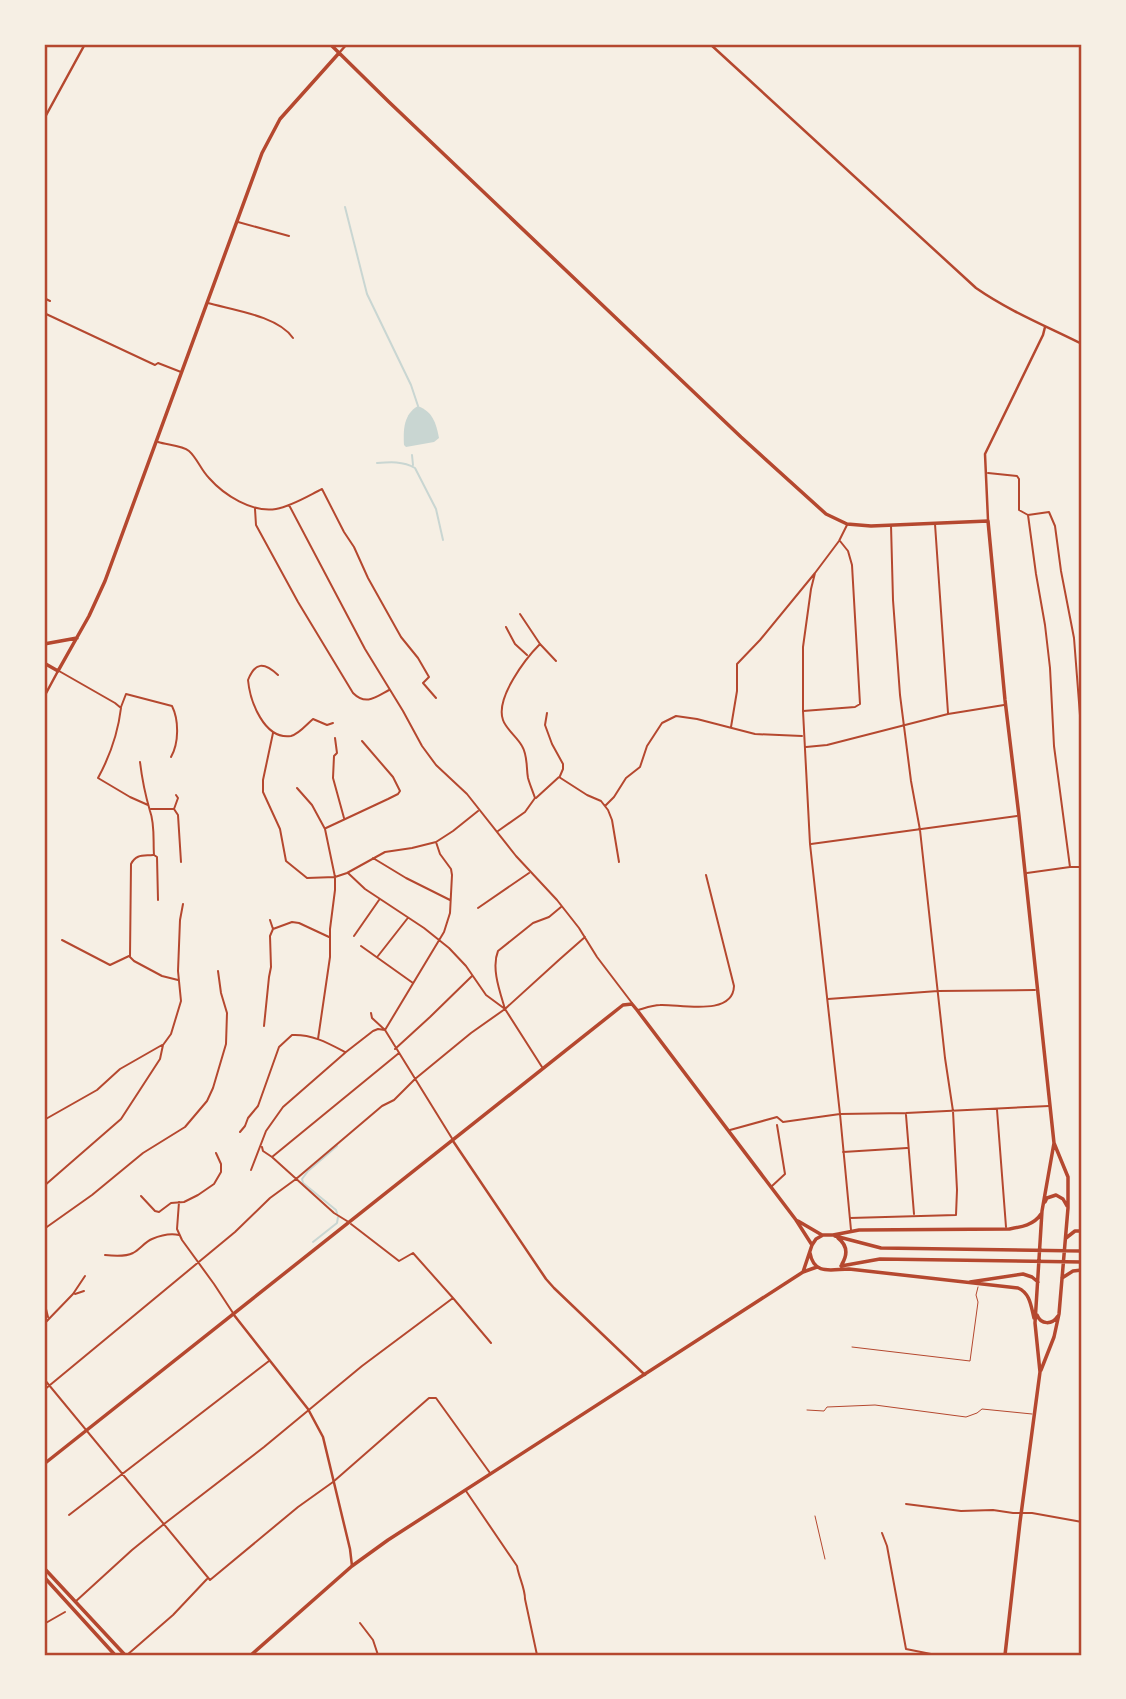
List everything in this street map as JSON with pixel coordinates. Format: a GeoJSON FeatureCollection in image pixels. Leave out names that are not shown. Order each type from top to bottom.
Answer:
{"type":"FeatureCollection","features":[{"type":"Feature","properties":{"kind":"main road"},"geometry":{"type":"LineString","coordinates":[[330,44],[748,444],[826,514],[847,524],[871,526],[988,522],[1005,705],[1054,1143],[1042,1211],[1035,1323]]}},
{"type":"Feature","properties":{"kind":"main road"},"geometry":{"type":"LineString","coordinates":[[44,663],[58,671],[107,576],[262,153],[289,108],[340,53]]}},
{"type":"Feature","properties":{"kind":"main road"},"geometry":{"type":"LineString","coordinates":[[44,644],[77,638]]}},
{"type":"Feature","properties":{"kind":"main road"},"geometry":{"type":"LineString","coordinates":[[44,1464],[623,1005],[632,1004],[638,1010],[771,1186],[812,1245]]}},
{"type":"Feature","properties":{"kind":"main road"},"geometry":{"type":"LineString","coordinates":[[1005,1655],[1040,1372],[1054,1337],[1059,1314],[1068,1177],[1054,1143]]}},
{"type":"Feature","properties":{"kind":"main road"},"geometry":{"type":"LineString","coordinates":[[1044,1203],[1047,1198],[1056,1195],[1063,1199],[1068,1208]]}},
{"type":"Feature","properties":{"kind":"main road"},"geometry":{"type":"LineString","coordinates":[[833,1235],[851,1230],[1006,1229],[1028,1225],[1039,1217],[1042,1211]]}},
{"type":"Feature","properties":{"kind":"main road"},"geometry":{"type":"LineString","coordinates":[[796,1220],[823,1235],[833,1235],[881,1248],[1082,1251]]}},
{"type":"Feature","properties":{"kind":"main road"},"geometry":{"type":"LineString","coordinates":[[1066,1224],[1075,1231]]}},
{"type":"Feature","properties":{"kind":"main road"},"geometry":{"type":"LineString","coordinates":[[1064,1243],[1075,1231],[1082,1231]]}},
{"type":"Feature","properties":{"kind":"main road"},"geometry":{"type":"LineString","coordinates":[[803,1272],[812,1245],[823,1235]]}},
{"type":"Feature","properties":{"kind":"main road"},"geometry":{"type":"LineString","coordinates":[[833,1235],[845,1245],[845,1259],[841,1266]]}},
{"type":"Feature","properties":{"kind":"main road"},"geometry":{"type":"LineString","coordinates":[[810,1251],[817,1268]]}},
{"type":"Feature","properties":{"kind":"main road"},"geometry":{"type":"LineString","coordinates":[[251,1655],[352,1566],[388,1540],[803,1272],[817,1268],[830,1271],[841,1266],[880,1259],[1082,1262]]}},
{"type":"Feature","properties":{"kind":"main road"},"geometry":{"type":"LineString","coordinates":[[836,1269],[1022,1290],[1027,1294],[1035,1323],[1040,1372]]}},
{"type":"Feature","properties":{"kind":"main road"},"geometry":{"type":"LineString","coordinates":[[1061,1280],[1067,1274],[1082,1270]]}},
{"type":"Feature","properties":{"kind":"main road"},"geometry":{"type":"LineString","coordinates":[[964,1282],[1023,1274],[1038,1282]]}},
{"type":"Feature","properties":{"kind":"main road"},"geometry":{"type":"LineString","coordinates":[[1036,1313],[1047,1323],[1055,1320],[1059,1314]]}},
{"type":"Feature","properties":{"kind":"main road"},"geometry":{"type":"LineString","coordinates":[[44,1568],[126,1655]]}},
{"type":"Feature","properties":{"kind":"main road"},"geometry":{"type":"LineString","coordinates":[[44,1577],[115,1655]]}},
{"type":"Feature","properties":{"kind":"main road"},"geometry":{"type":"LineString","coordinates":[[71,1606],[75,1602]]}},
{"type":"Feature","properties":{"kind":"street"},"geometry":{"type":"LineString","coordinates":[[44,119],[85,44]]}},
{"type":"Feature","properties":{"kind":"street"},"geometry":{"type":"LineString","coordinates":[[340,53],[347,44]]}},
{"type":"Feature","properties":{"kind":"street"},"geometry":{"type":"LineString","coordinates":[[710,44],[976,288],[994,301],[1082,344]]}},
{"type":"Feature","properties":{"kind":"street"},"geometry":{"type":"LineString","coordinates":[[237,221],[289,236]]}},
{"type":"Feature","properties":{"kind":"street"},"geometry":{"type":"LineString","coordinates":[[44,298],[50,301]]}},
{"type":"Feature","properties":{"kind":"street"},"geometry":{"type":"LineString","coordinates":[[207,303],[271,321],[289,332],[293,338]]}},
{"type":"Feature","properties":{"kind":"street"},"geometry":{"type":"LineString","coordinates":[[44,313],[155,365],[158,363],[182,372]]}},
{"type":"Feature","properties":{"kind":"street"},"geometry":{"type":"LineString","coordinates":[[988,522],[985,454],[1045,327]]}},
{"type":"Feature","properties":{"kind":"street"},"geometry":{"type":"LineString","coordinates":[[157,442],[186,449],[219,488],[255,508],[276,509],[322,489],[401,637],[429,677],[423,683],[436,698]]}},
{"type":"Feature","properties":{"kind":"street"},"geometry":{"type":"LineString","coordinates":[[986,473],[1017,476],[1020,510],[1028,515],[1049,512],[1055,526],[1074,638],[1082,741]]}},
{"type":"Feature","properties":{"kind":"street"},"geometry":{"type":"LineString","coordinates":[[289,505],[365,649],[430,758],[467,794],[530,872],[562,906],[632,1004]]}},
{"type":"Feature","properties":{"kind":"street"},"geometry":{"type":"LineString","coordinates":[[255,508],[256,525],[298,602],[353,693],[358,699],[366,701],[390,690]]}},
{"type":"Feature","properties":{"kind":"street"},"geometry":{"type":"LineString","coordinates":[[1028,515],[1045,625],[1054,746],[1070,867]]}},
{"type":"Feature","properties":{"kind":"street"},"geometry":{"type":"LineString","coordinates":[[731,728],[737,691],[737,664],[815,573],[839,541],[847,524]]}},
{"type":"Feature","properties":{"kind":"street"},"geometry":{"type":"LineString","coordinates":[[934,524],[948,714]]}},
{"type":"Feature","properties":{"kind":"street"},"geometry":{"type":"LineString","coordinates":[[850,1218],[956,1215],[953,1111],[920,830],[900,695],[891,525]]}},
{"type":"Feature","properties":{"kind":"street"},"geometry":{"type":"LineString","coordinates":[[803,711],[855,707],[860,704],[852,565],[848,551],[839,541]]}},
{"type":"Feature","properties":{"kind":"street"},"geometry":{"type":"LineString","coordinates":[[815,573],[807,609],[803,647],[803,711],[810,844],[851,1230]]}},
{"type":"Feature","properties":{"kind":"street"},"geometry":{"type":"LineString","coordinates":[[520,614],[540,644],[556,661]]}},
{"type":"Feature","properties":{"kind":"street"},"geometry":{"type":"LineString","coordinates":[[506,626],[514,644],[528,656]]}},
{"type":"Feature","properties":{"kind":"street"},"geometry":{"type":"LineString","coordinates":[[535,798],[528,779],[527,758],[522,745],[503,721],[502,713],[509,685],[528,656],[540,644]]}},
{"type":"Feature","properties":{"kind":"street"},"geometry":{"type":"LineString","coordinates":[[278,675],[270,668],[260,665],[248,680],[254,704],[273,733],[295,735],[313,719],[327,725],[333,723]]}},
{"type":"Feature","properties":{"kind":"street"},"geometry":{"type":"LineString","coordinates":[[44,697],[58,671],[121,708]]}},
{"type":"Feature","properties":{"kind":"street"},"geometry":{"type":"LineString","coordinates":[[148,805],[98,778],[107,760],[126,694],[171,705],[177,729],[175,749],[171,757]]}},
{"type":"Feature","properties":{"kind":"street"},"geometry":{"type":"LineString","coordinates":[[806,747],[827,745],[948,714],[1005,705]]}},
{"type":"Feature","properties":{"kind":"street"},"geometry":{"type":"LineString","coordinates":[[497,832],[525,812],[535,798],[559,777],[563,769],[564,764],[545,725],[547,713]]}},
{"type":"Feature","properties":{"kind":"street"},"geometry":{"type":"LineString","coordinates":[[605,806],[626,778],[640,767],[648,746],[662,723],[676,716],[755,734],[805,736]]}},
{"type":"Feature","properties":{"kind":"street"},"geometry":{"type":"LineString","coordinates":[[273,733],[263,792],[280,830],[286,862],[307,878],[335,877],[386,852],[436,842],[479,811]]}},
{"type":"Feature","properties":{"kind":"street"},"geometry":{"type":"LineString","coordinates":[[335,738],[337,753],[334,756],[333,778],[345,819]]}},
{"type":"Feature","properties":{"kind":"street"},"geometry":{"type":"LineString","coordinates":[[325,829],[400,791],[393,777],[362,741]]}},
{"type":"Feature","properties":{"kind":"street"},"geometry":{"type":"LineString","coordinates":[[140,762],[157,857],[158,900]]}},
{"type":"Feature","properties":{"kind":"street"},"geometry":{"type":"LineString","coordinates":[[559,777],[605,806],[612,820],[619,862]]}},
{"type":"Feature","properties":{"kind":"street"},"geometry":{"type":"LineString","coordinates":[[297,788],[312,805],[325,829],[335,877],[330,957],[318,1038]]}},
{"type":"Feature","properties":{"kind":"street"},"geometry":{"type":"LineString","coordinates":[[174,809],[178,798],[176,795]]}},
{"type":"Feature","properties":{"kind":"street"},"geometry":{"type":"LineString","coordinates":[[150,809],[174,809]]}},
{"type":"Feature","properties":{"kind":"street"},"geometry":{"type":"LineString","coordinates":[[174,809],[178,815],[181,862]]}},
{"type":"Feature","properties":{"kind":"street"},"geometry":{"type":"LineString","coordinates":[[810,844],[1019,816]]}},
{"type":"Feature","properties":{"kind":"street"},"geometry":{"type":"LineString","coordinates":[[385,1030],[444,932],[450,913],[452,869],[440,854],[436,842]]}},
{"type":"Feature","properties":{"kind":"street"},"geometry":{"type":"LineString","coordinates":[[155,855],[138,856],[131,864],[130,956],[134,961],[162,975],[179,980]]}},
{"type":"Feature","properties":{"kind":"street"},"geometry":{"type":"LineString","coordinates":[[373,858],[406,878],[452,900]]}},
{"type":"Feature","properties":{"kind":"street"},"geometry":{"type":"LineString","coordinates":[[1026,874],[1082,867]]}},
{"type":"Feature","properties":{"kind":"street"},"geometry":{"type":"LineString","coordinates":[[478,908],[530,872]]}},
{"type":"Feature","properties":{"kind":"street"},"geometry":{"type":"LineString","coordinates":[[347,873],[365,889],[449,948],[486,995],[505,1009]]}},
{"type":"Feature","properties":{"kind":"street"},"geometry":{"type":"LineString","coordinates":[[638,1010],[658,1004],[716,1005],[728,1000],[734,992],[706,875]]}},
{"type":"Feature","properties":{"kind":"street"},"geometry":{"type":"LineString","coordinates":[[354,936],[379,899]]}},
{"type":"Feature","properties":{"kind":"street"},"geometry":{"type":"LineString","coordinates":[[44,1185],[121,1119],[160,1059],[163,1045],[176,1021],[181,1001],[178,945],[183,904]]}},
{"type":"Feature","properties":{"kind":"street"},"geometry":{"type":"LineString","coordinates":[[543,1069],[505,1009],[497,978],[496,955],[533,923],[549,918],[562,906]]}},
{"type":"Feature","properties":{"kind":"street"},"geometry":{"type":"LineString","coordinates":[[377,958],[408,918]]}},
{"type":"Feature","properties":{"kind":"street"},"geometry":{"type":"LineString","coordinates":[[264,1026],[271,967],[270,936],[273,929],[270,920]]}},
{"type":"Feature","properties":{"kind":"street"},"geometry":{"type":"LineString","coordinates":[[273,929],[292,922],[299,923],[330,938]]}},
{"type":"Feature","properties":{"kind":"street"},"geometry":{"type":"LineString","coordinates":[[44,1390],[382,1106],[394,1100],[471,1033],[505,1009],[585,937]]}},
{"type":"Feature","properties":{"kind":"street"},"geometry":{"type":"LineString","coordinates":[[62,940],[110,965],[130,956]]}},
{"type":"Feature","properties":{"kind":"street"},"geometry":{"type":"LineString","coordinates":[[361,946],[414,984]]}},
{"type":"Feature","properties":{"kind":"street"},"geometry":{"type":"LineString","coordinates":[[44,1229],[92,1195],[143,1153],[185,1127],[207,1101],[226,1044],[227,1013],[218,971]]}},
{"type":"Feature","properties":{"kind":"street"},"geometry":{"type":"LineString","coordinates":[[396,1049],[472,975]]}},
{"type":"Feature","properties":{"kind":"street"},"geometry":{"type":"LineString","coordinates":[[827,1000],[938,990],[1038,990]]}},
{"type":"Feature","properties":{"kind":"street"},"geometry":{"type":"LineString","coordinates":[[371,1013],[372,1018],[385,1030],[453,1141],[546,1279],[645,1375]]}},
{"type":"Feature","properties":{"kind":"street"},"geometry":{"type":"LineString","coordinates":[[251,1170],[266,1131],[283,1107],[373,1031],[385,1030]]}},
{"type":"Feature","properties":{"kind":"street"},"geometry":{"type":"LineString","coordinates":[[240,1132],[258,1106],[279,1047],[292,1035],[318,1038],[346,1052]]}},
{"type":"Feature","properties":{"kind":"street"},"geometry":{"type":"LineString","coordinates":[[44,1120],[97,1090],[120,1069],[163,1045]]}},
{"type":"Feature","properties":{"kind":"street"},"geometry":{"type":"LineString","coordinates":[[272,1157],[399,1053]]}},
{"type":"Feature","properties":{"kind":"street"},"geometry":{"type":"LineString","coordinates":[[729,1130],[777,1117],[783,1122],[840,1114],[906,1114],[1050,1106]]}},
{"type":"Feature","properties":{"kind":"street"},"geometry":{"type":"LineString","coordinates":[[996,1109],[1006,1229]]}},
{"type":"Feature","properties":{"kind":"street"},"geometry":{"type":"LineString","coordinates":[[906,1114],[914,1216]]}},
{"type":"Feature","properties":{"kind":"street"},"geometry":{"type":"LineString","coordinates":[[771,1186],[785,1174],[778,1125]]}},
{"type":"Feature","properties":{"kind":"street"},"geometry":{"type":"LineString","coordinates":[[261,1145],[263,1151],[334,1213],[399,1261],[413,1253],[491,1343]]}},
{"type":"Feature","properties":{"kind":"street"},"geometry":{"type":"LineString","coordinates":[[843,1152],[908,1148]]}},
{"type":"Feature","properties":{"kind":"street"},"geometry":{"type":"LineString","coordinates":[[141,1196],[159,1212],[171,1203],[184,1202],[198,1195],[214,1184],[221,1172],[216,1153]]}},
{"type":"Feature","properties":{"kind":"street"},"geometry":{"type":"LineString","coordinates":[[179,1202],[177,1230],[197,1263],[308,1409],[323,1437],[352,1566]]}},
{"type":"Feature","properties":{"kind":"street"},"geometry":{"type":"LineString","coordinates":[[105,1255],[132,1254],[153,1239],[171,1233],[180,1235]]}},
{"type":"Feature","properties":{"kind":"street"},"geometry":{"type":"LineString","coordinates":[[44,1324],[74,1294],[85,1276]]}},
{"type":"Feature","properties":{"kind":"street"},"geometry":{"type":"LineString","coordinates":[[74,1294],[84,1291]]}},
{"type":"Feature","properties":{"kind":"street"},"geometry":{"type":"LineString","coordinates":[[75,1602],[164,1524],[277,1437],[362,1366],[453,1298]]}},
{"type":"Feature","properties":{"kind":"street"},"geometry":{"type":"LineString","coordinates":[[44,1301],[48,1318]]}},
{"type":"Feature","properties":{"kind":"street"},"geometry":{"type":"LineString","coordinates":[[69,1515],[270,1360]]}},
{"type":"Feature","properties":{"kind":"street"},"geometry":{"type":"LineString","coordinates":[[44,1379],[209,1579]]}},
{"type":"Feature","properties":{"kind":"street"},"geometry":{"type":"LineString","coordinates":[[126,1655],[173,1615],[209,1579],[298,1507],[334,1482],[429,1398],[436,1398],[491,1474]]}},
{"type":"Feature","properties":{"kind":"street"},"geometry":{"type":"LineString","coordinates":[[466,1490],[517,1566],[526,1592],[537,1655]]}},
{"type":"Feature","properties":{"kind":"street"},"geometry":{"type":"LineString","coordinates":[[906,1504],[961,1511],[1032,1513],[1082,1522]]}},
{"type":"Feature","properties":{"kind":"street"},"geometry":{"type":"LineString","coordinates":[[882,1533],[887,1546],[906,1649],[936,1655]]}},
{"type":"Feature","properties":{"kind":"street"},"geometry":{"type":"LineString","coordinates":[[44,1624],[65,1612]]}},
{"type":"Feature","properties":{"kind":"street"},"geometry":{"type":"LineString","coordinates":[[360,1623],[373,1640],[377,1655]]}},
{"type":"Feature","properties":{"kind":"lane"},"geometry":{"type":"LineString","coordinates":[[852,1348],[970,1361],[978,1284]]}},
{"type":"Feature","properties":{"kind":"lane"},"geometry":{"type":"LineString","coordinates":[[807,1410],[824,1411],[827,1407],[875,1405],[966,1417],[982,1409],[1034,1414]]}},
{"type":"Feature","properties":{"kind":"lane"},"geometry":{"type":"LineString","coordinates":[[815,1516],[825,1559]]}},
{"type":"Feature","properties":{"kind":"shaded area"},"geometry":{"type":"Polygon","coordinates":[[[418,406],[427,411],[433,419],[439,438],[434,442],[406,447],[405,422],[418,406]]]}},
{"type":"Feature","properties":{"kind":"waterway"},"geometry":{"type":"LineString","coordinates":[[345,207],[367,294],[411,385],[418,406]]}},
{"type":"Feature","properties":{"kind":"waterway"},"geometry":{"type":"LineString","coordinates":[[412,455],[413,465]]}},
{"type":"Feature","properties":{"kind":"waterway"},"geometry":{"type":"LineString","coordinates":[[377,463],[401,463],[415,468],[436,509],[443,540]]}},
{"type":"Feature","properties":{"kind":"waterway"},"geometry":{"type":"LineString","coordinates":[[337,1146],[302,1179],[303,1183],[337,1213]]}},
{"type":"Feature","properties":{"kind":"waterway"},"geometry":{"type":"LineString","coordinates":[[313,1242],[337,1223],[338,1217]]}}]}
